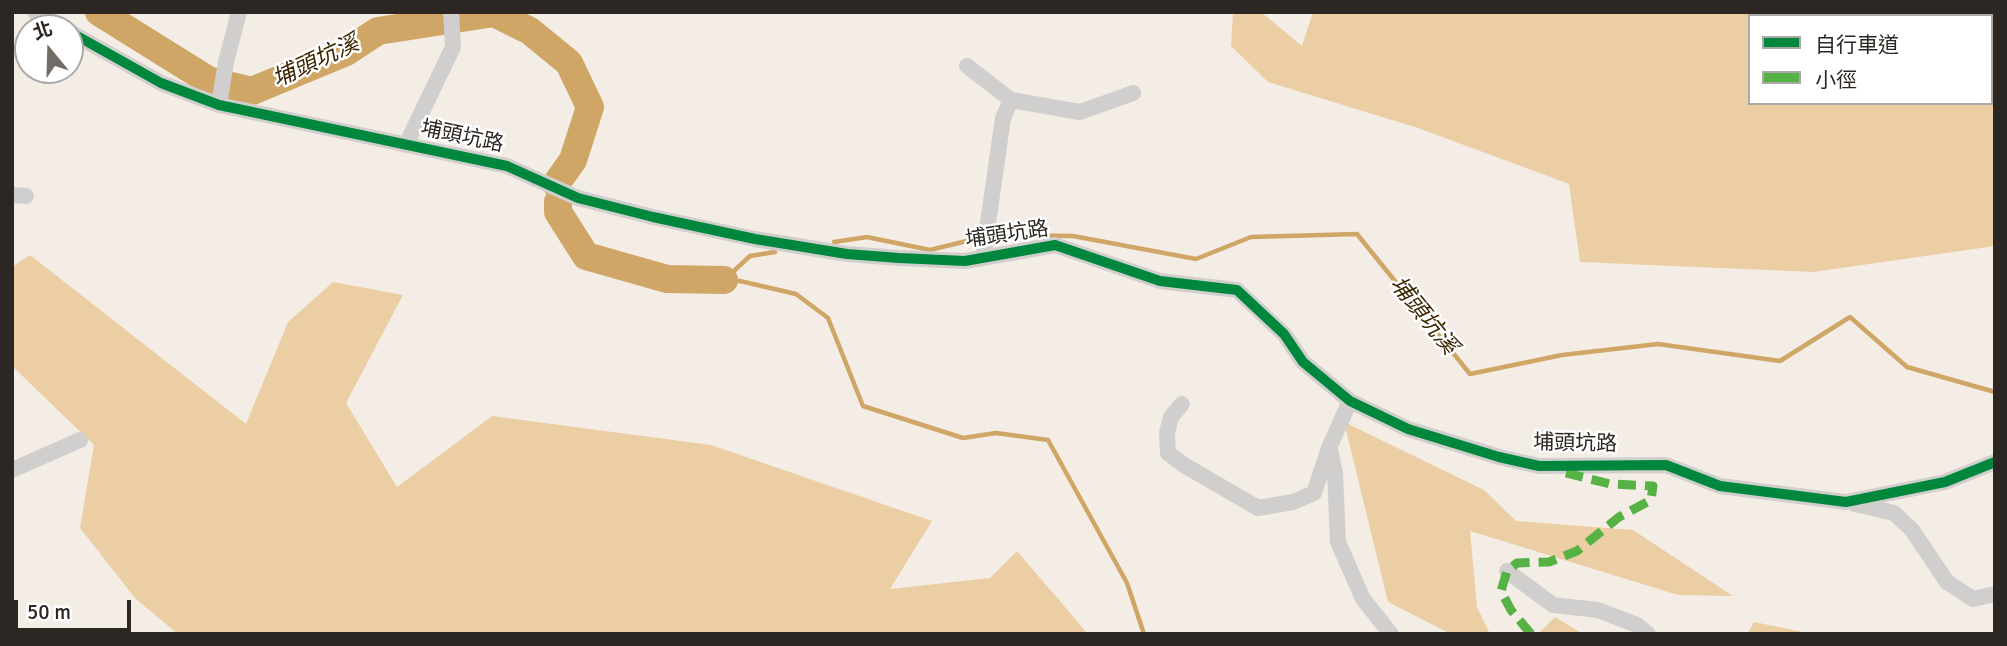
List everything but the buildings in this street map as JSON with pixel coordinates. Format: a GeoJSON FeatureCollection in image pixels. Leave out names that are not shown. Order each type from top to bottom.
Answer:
{"type":"FeatureCollection","features":[{"type":"Feature","properties":{"kind":"street"},"geometry":{"type":"LineString","coordinates":[[219,105],[226,62],[239,12]]}},
{"type":"Feature","properties":{"kind":"street"},"geometry":{"type":"LineString","coordinates":[[406,145],[453,47],[451,12]]}},
{"type":"Feature","properties":{"kind":"street","name":"埔頭坑路"},"geometry":{"type":"LineString","coordinates":[[84,40],[161,83],[219,105],[507,166],[578,198],[755,239],[860,255],[965,261],[983,253],[1055,244],[1160,281],[1237,290],[1284,334],[1303,362],[1350,401],[1408,429],[1499,457],[1539,466],[1666,465],[1720,486],[1846,502],[1945,482],[1995,462]]}},
{"type":"Feature","properties":{"kind":"street"},"geometry":{"type":"LineString","coordinates":[[967,66],[1011,100],[1080,112],[1133,93]]}},
{"type":"Feature","properties":{"kind":"street"},"geometry":{"type":"LineString","coordinates":[[983,253],[1003,118],[1011,100]]}},
{"type":"Feature","properties":{"kind":"street"},"geometry":{"type":"LineString","coordinates":[[1182,404],[1171,417],[1167,433],[1168,453],[1258,508],[1293,502],[1314,494],[1329,448],[1350,401]]}},
{"type":"Feature","properties":{"kind":"street"},"geometry":{"type":"LineString","coordinates":[[12,470],[80,440]]}},
{"type":"Feature","properties":{"kind":"street"},"geometry":{"type":"LineString","coordinates":[[1329,448],[1335,472],[1338,542],[1363,599],[1391,634]]}},
{"type":"Feature","properties":{"kind":"street"},"geometry":{"type":"LineString","coordinates":[[1846,502],[1894,513],[1912,530],[1947,582],[1973,599],[1995,594]]}},
{"type":"Feature","properties":{"kind":"street"},"geometry":{"type":"LineString","coordinates":[[1507,571],[1553,605],[1598,610],[1637,625],[1648,634]]}},
{"type":"Feature","properties":{"kind":"shaded area"},"geometry":{"type":"Polygon","coordinates":[[[1233,12],[1261,12],[1302,46],[1313,12],[1995,12],[1995,246],[1813,272],[1580,262],[1569,184],[1418,128],[1268,82],[1231,46],[1233,12]]]}},
{"type":"Feature","properties":{"kind":"shaded area"},"geometry":{"type":"Polygon","coordinates":[[[30,255],[246,424],[288,322],[333,282],[403,295],[346,403],[397,487],[492,416],[711,445],[932,521],[890,589],[990,578],[1017,551],[1088,634],[178,634],[135,598],[80,528],[94,445],[12,366],[12,267],[30,255]]]}},
{"type":"Feature","properties":{"kind":"shaded area"},"geometry":{"type":"Polygon","coordinates":[[[1344,422],[1484,490],[1516,521],[1633,530],[1733,596],[1678,595],[1470,531],[1477,607],[1490,634],[1451,634],[1388,602],[1344,422]]]}},
{"type":"Feature","properties":{"kind":"shaded area"},"geometry":{"type":"Polygon","coordinates":[[[1555,617],[1583,634],[1538,634],[1555,617]]]}},
{"type":"Feature","properties":{"kind":"shaded area"},"geometry":{"type":"Polygon","coordinates":[[[1754,622],[1813,634],[1747,634],[1754,622]]]}},
{"type":"Feature","properties":{"kind":"waterway","name":"埔頭坑溪"},"geometry":{"type":"LineString","coordinates":[[99,12],[208,80],[252,91],[346,52],[378,31],[494,13],[530,31],[569,63],[590,107],[573,160],[556,184]]}},
{"type":"Feature","properties":{"kind":"waterway","name":"埔頭坑溪"},"geometry":{"type":"LineString","coordinates":[[558,202],[558,212],[586,256],[667,279],[724,280]]}},
{"type":"Feature","properties":{"kind":"waterway","name":"埔頭坑溪"},"geometry":{"type":"LineString","coordinates":[[991,235],[1073,236],[1196,259],[1251,237],[1357,234],[1470,374],[1562,355],[1658,344],[1780,361],[1850,317],[1907,367],[1995,392]]}},
{"type":"Feature","properties":{"kind":"waterway","name":"埔頭坑溪"},"geometry":{"type":"LineString","coordinates":[[834,242],[867,237],[930,250],[983,237]]}},
{"type":"Feature","properties":{"kind":"waterway","name":"埔頭坑溪"},"geometry":{"type":"LineString","coordinates":[[724,280],[750,256],[775,252]]}},
{"type":"Feature","properties":{"kind":"waterway"},"geometry":{"type":"LineString","coordinates":[[724,280],[796,294],[828,318],[863,406],[963,438],[996,433],[1048,440],[1127,583],[1144,634]]}},
{"type":"Feature","properties":{"kind":"marked path"},"geometry":{"type":"LineString","coordinates":[[1531,634],[1511,610],[1501,591],[1507,571],[1517,563],[1549,562],[1577,551],[1619,517],[1651,500],[1653,486],[1610,484],[1566,473]]}},
{"type":"Feature","properties":{"kind":"cycle path"},"geometry":{"type":"LineString","coordinates":[[84,40],[161,83],[219,105],[507,166],[578,198],[653,217],[755,239],[847,254],[899,258],[965,261],[1055,245],[1160,281],[1237,290],[1284,334],[1303,362],[1350,401],[1408,429],[1499,457],[1539,466],[1666,465],[1720,486],[1846,502],[1945,482],[1995,462]]}}]}
